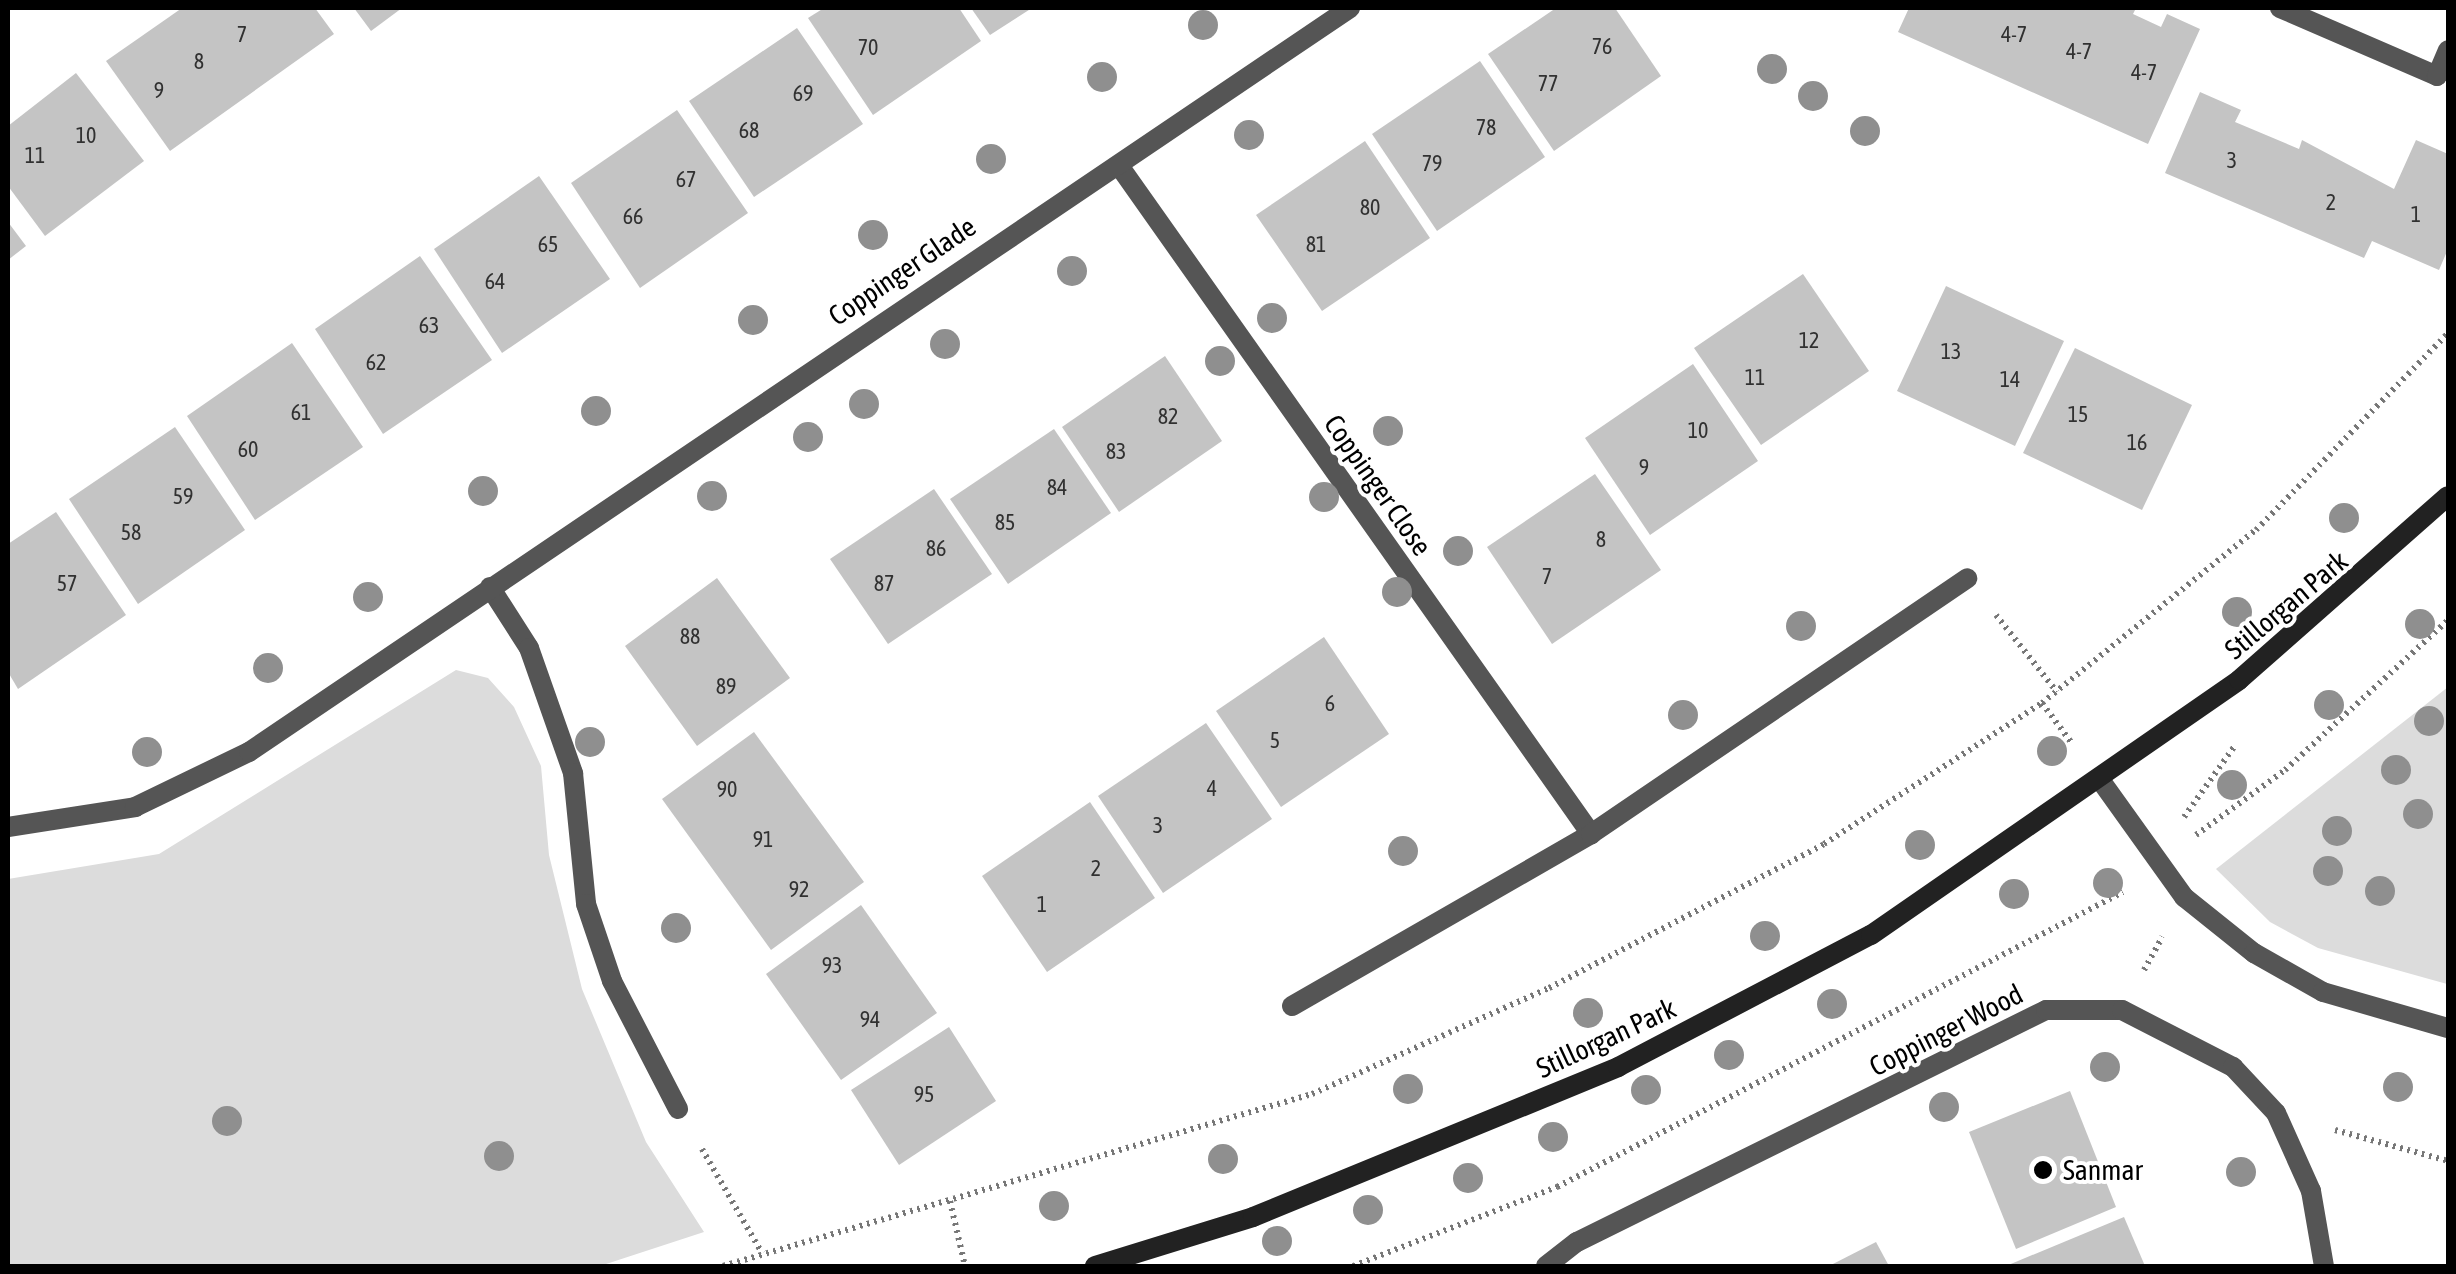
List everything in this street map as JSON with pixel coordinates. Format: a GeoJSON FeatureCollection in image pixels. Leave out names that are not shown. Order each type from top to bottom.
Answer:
{"type":"FeatureCollection","features":[{"type":"Feature","properties":{"kind":"main road","name":"Stillorgan Park"},"geometry":{"type":"LineString","coordinates":[[1095,1266],[1253,1216],[1618,1067],[1871,935],[2101,780],[2239,680],[2448,496]]}},
{"type":"Feature","properties":{"kind":"street","name":"Coppinger Glade"},"geometry":{"type":"LineString","coordinates":[[8,827],[136,807],[249,752],[967,258],[1120,167],[1350,8]]}},
{"type":"Feature","properties":{"kind":"street"},"geometry":{"type":"LineString","coordinates":[[2280,8],[2437,76],[2448,50]]}},
{"type":"Feature","properties":{"kind":"street","name":"Coppinger Close"},"geometry":{"type":"LineString","coordinates":[[1120,167],[1591,834]]}},
{"type":"Feature","properties":{"kind":"street"},"geometry":{"type":"LineString","coordinates":[[1292,1006],[1591,834],[1967,578]]}},
{"type":"Feature","properties":{"kind":"street"},"geometry":{"type":"LineString","coordinates":[[490,587],[530,648],[573,774],[586,904],[612,981],[678,1109]]}},
{"type":"Feature","properties":{"kind":"street"},"geometry":{"type":"LineString","coordinates":[[2101,780],[2162,858],[2184,897],[2323,992],[2448,1028]]}},
{"type":"Feature","properties":{"kind":"street","name":"Coppinger Wood"},"geometry":{"type":"LineString","coordinates":[[1546,1266],[1577,1242],[2046,1010],[2122,1010],[2234,1067],[2276,1113],[2311,1191],[2324,1266]]}},
{"type":"Feature","properties":{"kind":"path"},"geometry":{"type":"LineString","coordinates":[[723,1266],[1312,1094],[1550,988],[1824,844],[2056,692],[2256,530],[2448,333]]}},
{"type":"Feature","properties":{"kind":"path"},"geometry":{"type":"LineString","coordinates":[[1967,578],[2056,692]]}},
{"type":"Feature","properties":{"kind":"path"},"geometry":{"type":"LineString","coordinates":[[1353,1266],[1558,1186],[2034,935],[2101,911],[2162,858],[2284,770],[2448,620]]}},
{"type":"Feature","properties":{"kind":"path"},"geometry":{"type":"LineString","coordinates":[[2122,1010],[2184,897]]}},
{"type":"Feature","properties":{"kind":"path"},"geometry":{"type":"LineString","coordinates":[[678,1109],[762,1253]]}},
{"type":"Feature","properties":{"kind":"path"},"geometry":{"type":"LineString","coordinates":[[2276,1113],[2448,1161]]}},
{"type":"Feature","properties":{"kind":"path"},"geometry":{"type":"LineString","coordinates":[[950,1201],[965,1266]]}},
{"type":"Feature","properties":{"kind":"shaded area"},"geometry":{"type":"Polygon","coordinates":[[[456,670],[488,678],[514,707],[541,766],[549,855],[582,989],[646,1142],[704,1232],[600,1266],[8,1266],[8,879],[159,854],[456,670]]]}},
{"type":"Feature","properties":{"kind":"shaded area"},"geometry":{"type":"Polygon","coordinates":[[[2448,687],[2447,984],[2318,948],[2270,922],[2216,869],[2448,687]]]}},
{"type":"Feature","properties":{"kind":"building"},"geometry":{"type":"Polygon","coordinates":[[[182,8],[315,8],[334,34],[170,151],[106,61],[182,8]]]}},
{"type":"Feature","properties":{"kind":"building"},"geometry":{"type":"Polygon","coordinates":[[[354,8],[402,8],[371,31],[354,8]]]}},
{"type":"Feature","properties":{"kind":"building"},"geometry":{"type":"Polygon","coordinates":[[[824,8],[959,8],[981,41],[873,115],[808,18],[824,8]]]}},
{"type":"Feature","properties":{"kind":"building"},"geometry":{"type":"Polygon","coordinates":[[[971,8],[1032,8],[990,35],[971,8]]]}},
{"type":"Feature","properties":{"kind":"building"},"geometry":{"type":"Polygon","coordinates":[[[1556,8],[1615,8],[1661,76],[1554,151],[1488,54],[1556,8]]]}},
{"type":"Feature","properties":{"kind":"building"},"geometry":{"type":"Polygon","coordinates":[[[1909,8],[2136,8],[2133,14],[2161,27],[2167,14],[2200,29],[2148,144],[1898,32],[1909,8]]]}},
{"type":"Feature","properties":{"kind":"building"},"geometry":{"type":"Polygon","coordinates":[[[797,28],[863,124],[754,197],[689,101],[797,28]]]}},
{"type":"Feature","properties":{"kind":"building"},"geometry":{"type":"Polygon","coordinates":[[[1480,61],[1545,157],[1437,231],[1372,134],[1480,61]]]}},
{"type":"Feature","properties":{"kind":"building"},"geometry":{"type":"Polygon","coordinates":[[[76,73],[144,161],[45,236],[8,186],[8,126],[76,73]]]}},
{"type":"Feature","properties":{"kind":"building"},"geometry":{"type":"Polygon","coordinates":[[[2200,92],[2241,110],[2235,122],[2299,149],[2302,140],[2394,189],[2416,140],[2448,154],[2448,249],[2439,270],[2372,241],[2364,258],[2165,173],[2200,92]]]}},
{"type":"Feature","properties":{"kind":"building"},"geometry":{"type":"Polygon","coordinates":[[[677,110],[748,213],[640,288],[571,183],[677,110]]]}},
{"type":"Feature","properties":{"kind":"building"},"geometry":{"type":"Polygon","coordinates":[[[1365,141],[1430,238],[1322,311],[1256,215],[1365,141]]]}},
{"type":"Feature","properties":{"kind":"building"},"geometry":{"type":"Polygon","coordinates":[[[539,176],[610,279],[502,353],[434,249],[539,176]]]}},
{"type":"Feature","properties":{"kind":"building"},"geometry":{"type":"Polygon","coordinates":[[[8,222],[26,246],[8,260],[8,222]]]}},
{"type":"Feature","properties":{"kind":"building"},"geometry":{"type":"Polygon","coordinates":[[[420,256],[492,360],[383,434],[315,329],[420,256]]]}},
{"type":"Feature","properties":{"kind":"building"},"geometry":{"type":"Polygon","coordinates":[[[1803,274],[1869,371],[1761,445],[1694,348],[1803,274]]]}},
{"type":"Feature","properties":{"kind":"building"},"geometry":{"type":"Polygon","coordinates":[[[1946,286],[2064,341],[2015,446],[1897,391],[1946,286]]]}},
{"type":"Feature","properties":{"kind":"building"},"geometry":{"type":"Polygon","coordinates":[[[292,343],[363,447],[255,520],[187,416],[292,343]]]}},
{"type":"Feature","properties":{"kind":"building"},"geometry":{"type":"Polygon","coordinates":[[[2075,348],[2192,405],[2142,510],[2023,453],[2075,348]]]}},
{"type":"Feature","properties":{"kind":"building"},"geometry":{"type":"Polygon","coordinates":[[[1165,356],[1222,441],[1119,512],[1062,427],[1165,356]]]}},
{"type":"Feature","properties":{"kind":"building"},"geometry":{"type":"Polygon","coordinates":[[[1693,364],[1758,461],[1650,535],[1585,438],[1693,364]]]}},
{"type":"Feature","properties":{"kind":"building"},"geometry":{"type":"Polygon","coordinates":[[[175,427],[245,530],[138,604],[69,499],[175,427]]]}},
{"type":"Feature","properties":{"kind":"building"},"geometry":{"type":"Polygon","coordinates":[[[1054,429],[1111,513],[1008,584],[950,499],[1054,429]]]}},
{"type":"Feature","properties":{"kind":"building"},"geometry":{"type":"Polygon","coordinates":[[[1595,474],[1661,570],[1552,644],[1487,547],[1595,474]]]}},
{"type":"Feature","properties":{"kind":"building"},"geometry":{"type":"Polygon","coordinates":[[[934,489],[992,574],[888,644],[830,559],[934,489]]]}},
{"type":"Feature","properties":{"kind":"building"},"geometry":{"type":"Polygon","coordinates":[[[56,512],[126,615],[18,689],[8,672],[8,544],[56,512]]]}},
{"type":"Feature","properties":{"kind":"building"},"geometry":{"type":"Polygon","coordinates":[[[717,578],[790,678],[697,746],[625,646],[717,578]]]}},
{"type":"Feature","properties":{"kind":"building"},"geometry":{"type":"Polygon","coordinates":[[[1324,637],[1389,734],[1281,807],[1216,711],[1324,637]]]}},
{"type":"Feature","properties":{"kind":"building"},"geometry":{"type":"Polygon","coordinates":[[[1206,723],[1272,819],[1163,893],[1098,796],[1206,723]]]}},
{"type":"Feature","properties":{"kind":"building"},"geometry":{"type":"Polygon","coordinates":[[[754,732],[864,882],[771,950],[662,799],[754,732]]]}},
{"type":"Feature","properties":{"kind":"building"},"geometry":{"type":"Polygon","coordinates":[[[1090,802],[1155,898],[1047,972],[982,876],[1090,802]]]}},
{"type":"Feature","properties":{"kind":"building"},"geometry":{"type":"Polygon","coordinates":[[[861,905],[937,1013],[841,1080],[766,974],[861,905]]]}},
{"type":"Feature","properties":{"kind":"building"},"geometry":{"type":"Polygon","coordinates":[[[949,1027],[996,1101],[899,1165],[851,1090],[949,1027]]]}},
{"type":"Feature","properties":{"kind":"building","name":"Sanmar"},"geometry":{"type":"Polygon","coordinates":[[[2070,1091],[2116,1207],[2016,1249],[1969,1132],[2070,1091]]]}},
{"type":"Feature","properties":{"kind":"building"},"geometry":{"type":"Polygon","coordinates":[[[2124,1217],[2145,1266],[2006,1266],[2124,1217]]]}},
{"type":"Feature","properties":{"kind":"building"},"geometry":{"type":"Polygon","coordinates":[[[1876,1242],[1889,1266],[1829,1266],[1876,1242]]]}},
{"type":"Feature","properties":{"kind":"place","name":"Sanmar"},"geometry":{"type":"Point","coordinates":[2043,1170]}}]}
